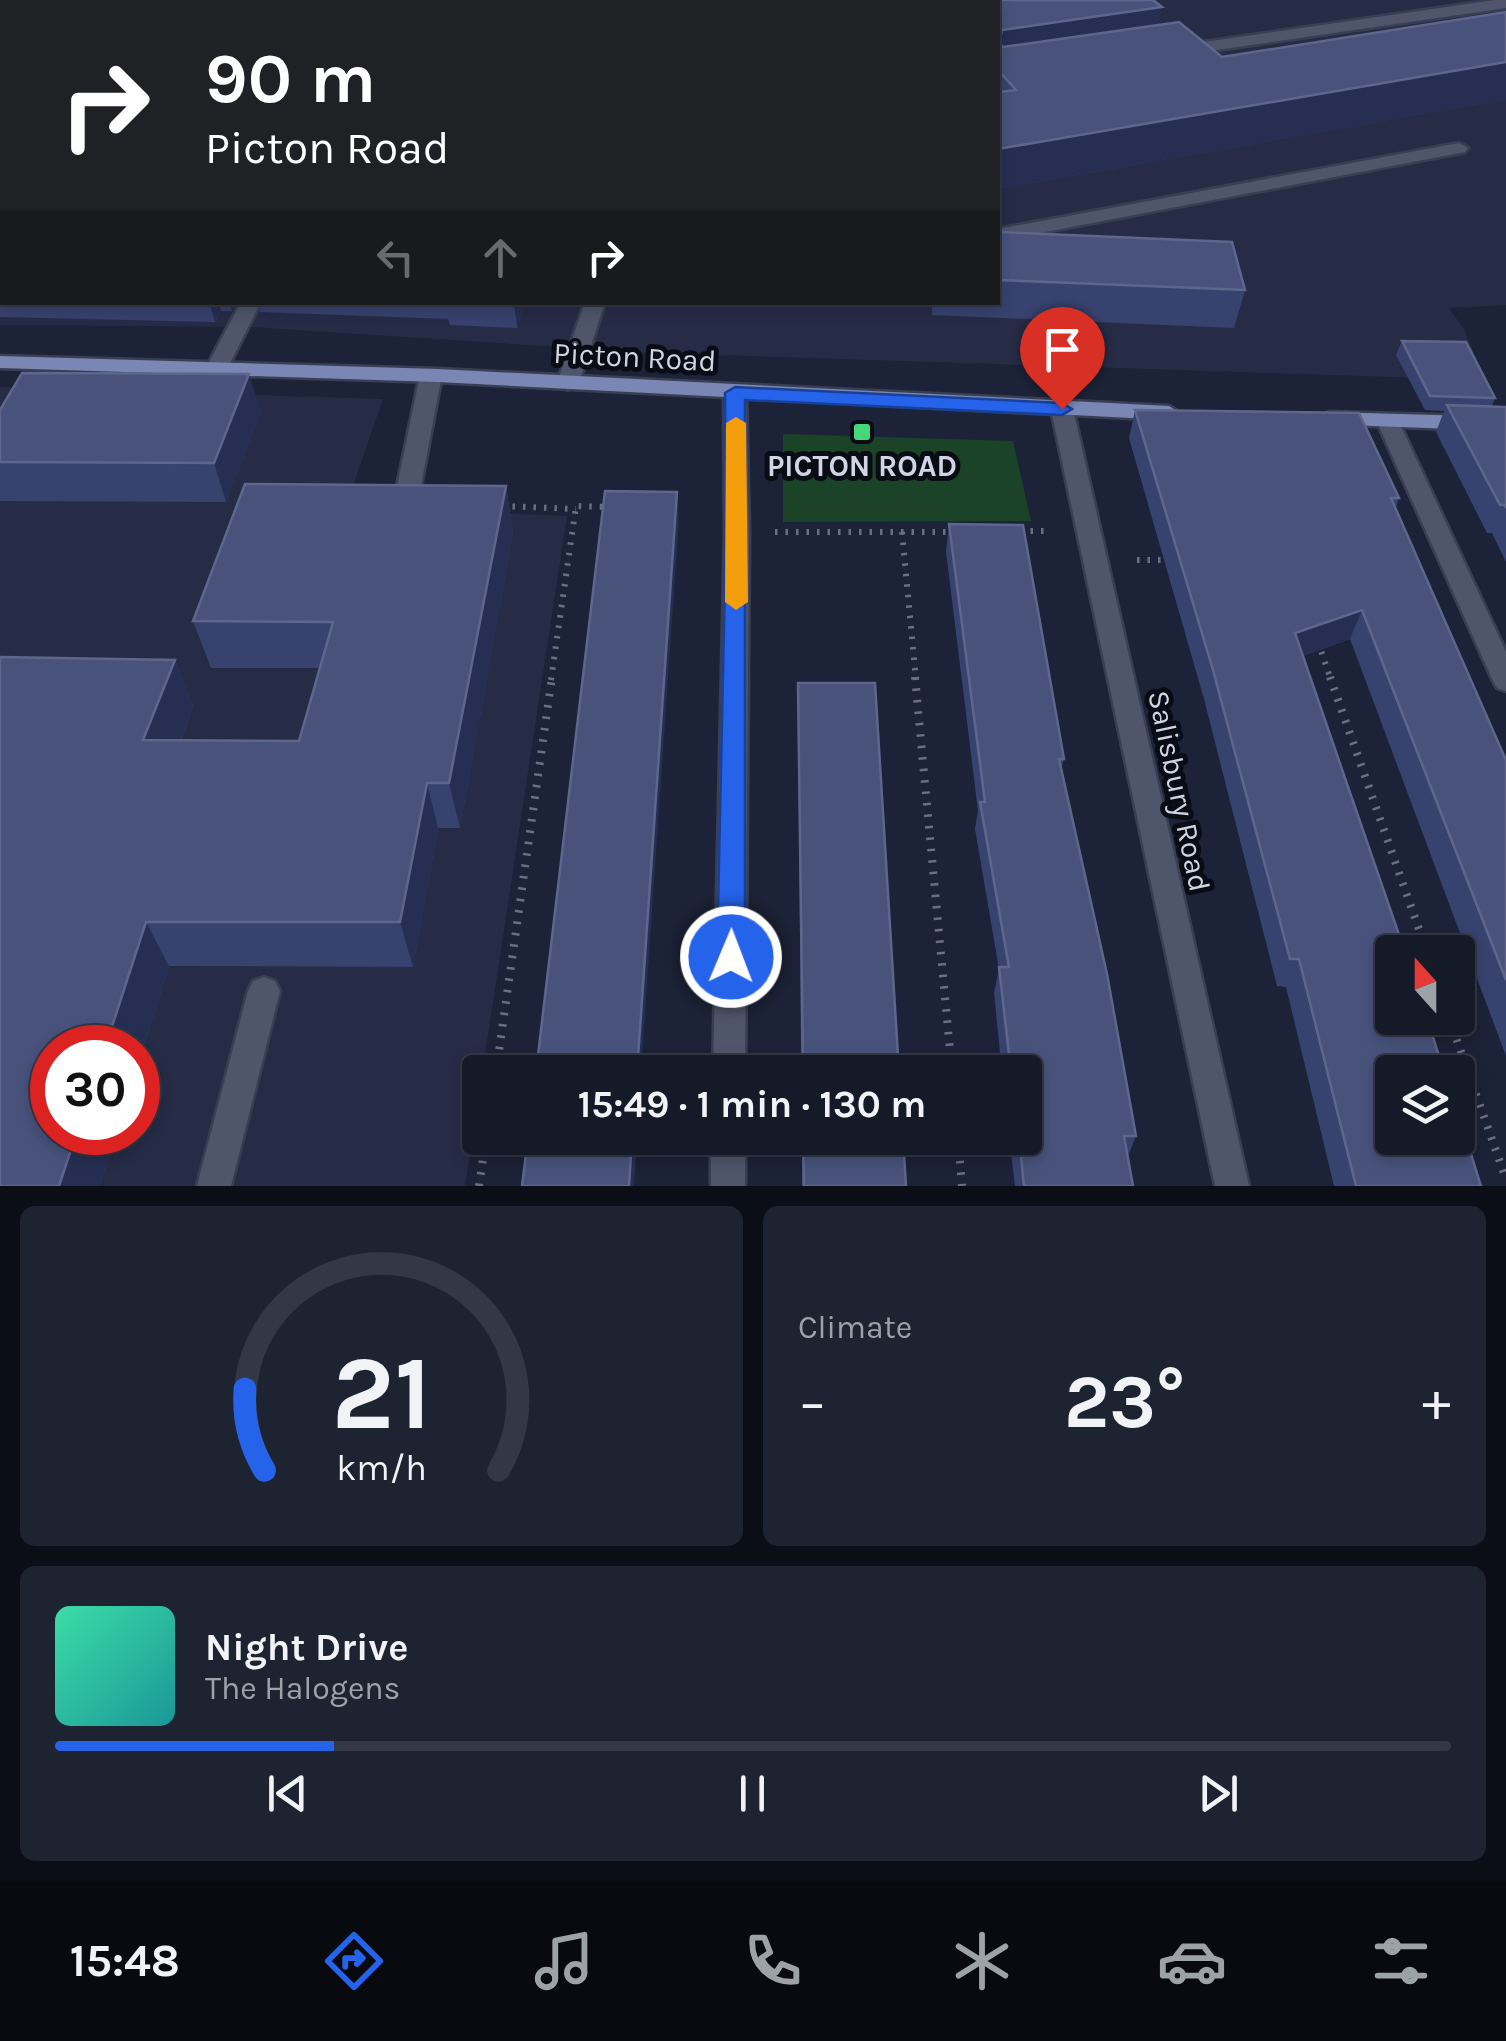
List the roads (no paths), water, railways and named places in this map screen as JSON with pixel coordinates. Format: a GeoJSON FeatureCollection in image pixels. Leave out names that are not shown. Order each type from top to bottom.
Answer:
{"type":"FeatureCollection","features":[{"type":"Feature","properties":{"kind":"main road","name":"Picton Road"},"geometry":{"type":"LineString","coordinates":[[0,362],[430,375],[1196,414]]}},
{"type":"Feature","properties":{"kind":"main road"},"geometry":{"type":"LineString","coordinates":[[1311,419],[1506,424]]}},
{"type":"Feature","properties":{"kind":"street"},"geometry":{"type":"LineString","coordinates":[[1154,54],[1506,3]]}},
{"type":"Feature","properties":{"kind":"street"},"geometry":{"type":"LineString","coordinates":[[1000,235],[1459,148]]}},
{"type":"Feature","properties":{"kind":"street"},"geometry":{"type":"LineString","coordinates":[[218,366],[249,305]]}},
{"type":"Feature","properties":{"kind":"street"},"geometry":{"type":"LineString","coordinates":[[568,383],[594,305]]}},
{"type":"Feature","properties":{"kind":"street"},"geometry":{"type":"LineString","coordinates":[[406,501],[430,375]]}},
{"type":"Feature","properties":{"kind":"street"},"geometry":{"type":"LineString","coordinates":[[729,1055],[737,532],[735,393]]}},
{"type":"Feature","properties":{"kind":"street","name":"Salisbury Road"},"geometry":{"type":"LineString","coordinates":[[1062,409],[1232,1186]]}},
{"type":"Feature","properties":{"kind":"street"},"geometry":{"type":"LineString","coordinates":[[1388,422],[1506,681]]}},
{"type":"Feature","properties":{"kind":"street"},"geometry":{"type":"LineString","coordinates":[[214,1186],[264,991]]}},
{"type":"Feature","properties":{"kind":"street"},"geometry":{"type":"LineString","coordinates":[[728,1155],[728,1186]]}},
{"type":"Feature","properties":{"kind":"place","name":"PICTON ROAD"},"geometry":{"type":"Point","coordinates":[862,432]}}]}
